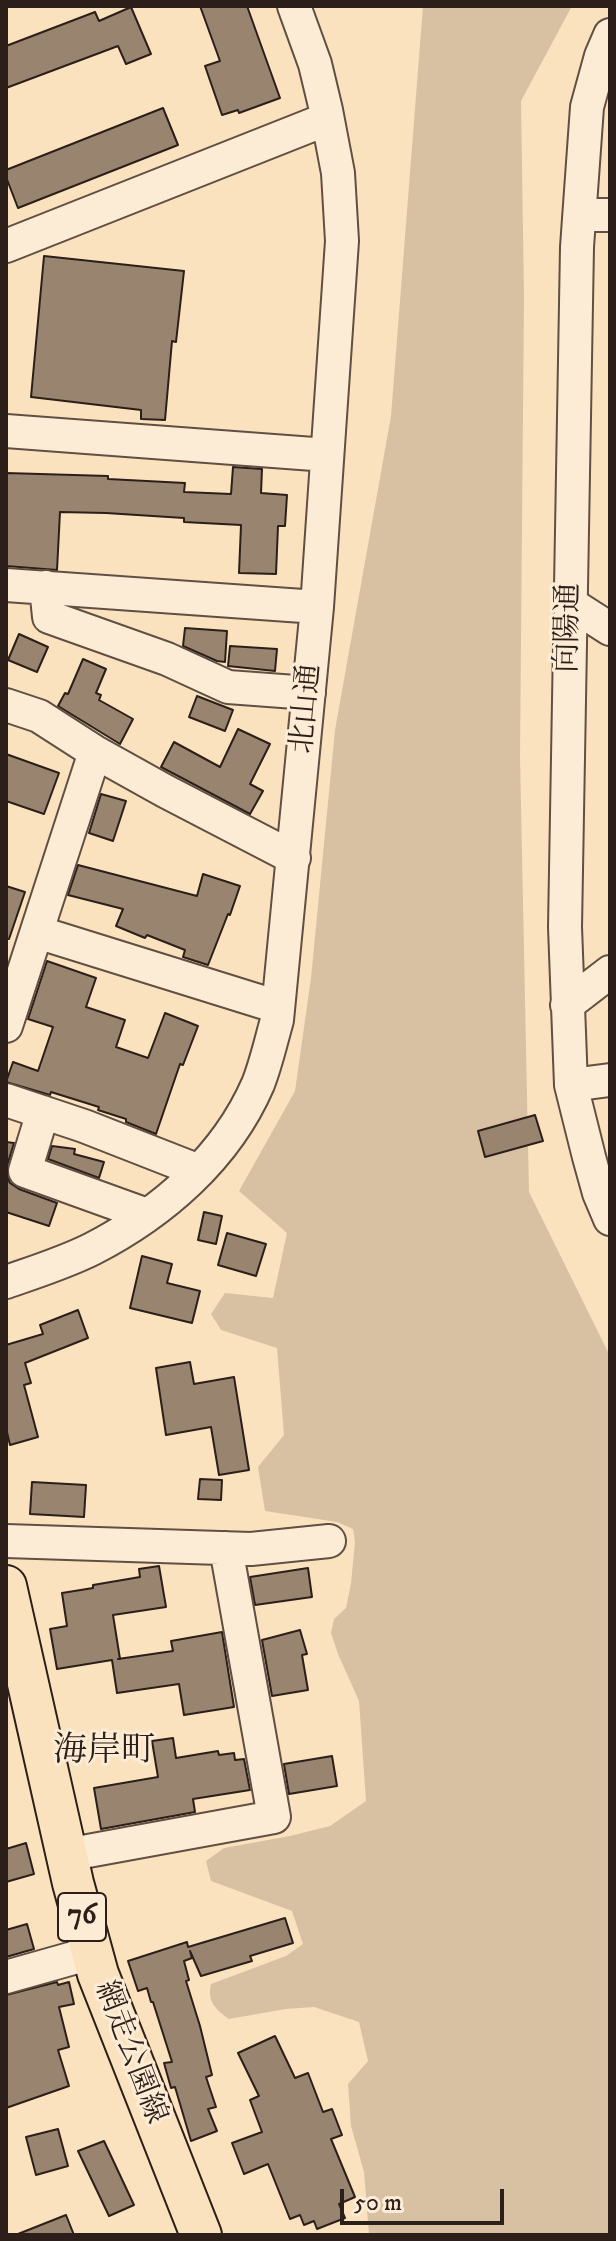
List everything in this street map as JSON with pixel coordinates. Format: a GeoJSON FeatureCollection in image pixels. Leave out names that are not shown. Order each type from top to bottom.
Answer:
{"type":"FeatureCollection","features":[{"type":"Feature","properties":{"kind":"main road","name":"網走公園線"},"geometry":{"type":"LineString","coordinates":[[6,1586],[91,1953],[201,2235]]}},
{"type":"Feature","properties":{"kind":"street","name":"北山通"},"geometry":{"type":"LineString","coordinates":[[6,1282],[91,1249],[181,1190],[243,1113],[258,1084],[277,1020],[317,607],[342,241],[338,173],[327,119],[315,64],[294,6]]}},
{"type":"Feature","properties":{"kind":"street","name":"向陽通"},"geometry":{"type":"LineString","coordinates":[[610,35],[587,107],[595,215],[577,262],[565,927],[571,1085],[596,1181],[610,1219]]}},
{"type":"Feature","properties":{"kind":"street"},"geometry":{"type":"LineString","coordinates":[[6,246],[327,119]]}},
{"type":"Feature","properties":{"kind":"street"},"geometry":{"type":"LineString","coordinates":[[6,431],[327,455]]}},
{"type":"Feature","properties":{"kind":"street"},"geometry":{"type":"LineString","coordinates":[[6,585],[317,607]]}},
{"type":"Feature","properties":{"kind":"street"},"geometry":{"type":"LineString","coordinates":[[46,587],[49,617],[167,659],[228,687],[309,693]]}},
{"type":"Feature","properties":{"kind":"street"},"geometry":{"type":"LineString","coordinates":[[571,604],[610,629]]}},
{"type":"Feature","properties":{"kind":"street"},"geometry":{"type":"LineString","coordinates":[[6,705],[39,716],[165,791],[294,858]]}},
{"type":"Feature","properties":{"kind":"street"},"geometry":{"type":"LineString","coordinates":[[6,1026],[95,752]]}},
{"type":"Feature","properties":{"kind":"street"},"geometry":{"type":"LineString","coordinates":[[37,932],[278,1007]]}},
{"type":"Feature","properties":{"kind":"street"},"geometry":{"type":"LineString","coordinates":[[567,1005],[610,972]]}},
{"type":"Feature","properties":{"kind":"street"},"geometry":{"type":"LineString","coordinates":[[571,1085],[610,1080]]}},
{"type":"Feature","properties":{"kind":"street"},"geometry":{"type":"LineString","coordinates":[[6,1100],[199,1171]]}},
{"type":"Feature","properties":{"kind":"street"},"geometry":{"type":"LineString","coordinates":[[43,1112],[25,1171],[147,1215]]}},
{"type":"Feature","properties":{"kind":"street"},"geometry":{"type":"LineString","coordinates":[[6,1541],[251,1549],[329,1541]]}},
{"type":"Feature","properties":{"kind":"street"},"geometry":{"type":"LineString","coordinates":[[66,1855],[274,1817],[226,1548]]}},
{"type":"Feature","properties":{"kind":"street"},"geometry":{"type":"LineString","coordinates":[[6,1977],[91,1953]]}},
{"type":"Feature","properties":{"kind":"shaded area"},"geometry":{"type":"Polygon","coordinates":[[[423,6],[572,6],[521,101],[524,298],[520,756],[529,1192],[610,1356],[610,2235],[369,2235],[364,2172],[351,2126],[348,2084],[368,2061],[359,2022],[314,2007],[229,2019],[216,2008],[210,1995],[211,1984],[286,1956],[303,1944],[292,1911],[211,1881],[206,1861],[224,1848],[330,1826],[366,1801],[359,1701],[331,1633],[334,1619],[346,1608],[355,1542],[353,1529],[337,1522],[265,1511],[258,1467],[284,1435],[277,1348],[221,1330],[211,1314],[225,1293],[273,1298],[287,1233],[239,1191],[295,1091],[311,978],[335,730],[391,416],[423,6]]]}},
{"type":"Feature","properties":{"kind":"building"},"geometry":{"type":"Polygon","coordinates":[[[200,6],[247,6],[280,98],[239,113],[238,110],[222,115],[205,66],[220,61],[200,6]]]}},
{"type":"Feature","properties":{"kind":"building"},"geometry":{"type":"Polygon","coordinates":[[[131,7],[151,54],[126,64],[118,46],[6,88],[6,46],[95,12],[99,21],[131,7]]]}},
{"type":"Feature","properties":{"kind":"building"},"geometry":{"type":"Polygon","coordinates":[[[163,108],[178,145],[18,208],[6,170],[163,108]]]}},
{"type":"Feature","properties":{"kind":"building"},"geometry":{"type":"Polygon","coordinates":[[[44,256],[184,271],[176,342],[172,341],[165,420],[141,419],[141,410],[31,397],[44,256]]]}},
{"type":"Feature","properties":{"kind":"building"},"geometry":{"type":"Polygon","coordinates":[[[233,467],[262,469],[261,493],[287,495],[285,526],[278,526],[276,574],[239,573],[241,525],[106,513],[60,512],[57,570],[6,566],[6,473],[108,476],[108,479],[185,483],[184,492],[231,494],[233,467]]]}},
{"type":"Feature","properties":{"kind":"building"},"geometry":{"type":"Polygon","coordinates":[[[185,628],[227,631],[225,662],[183,646],[185,628]]]}},
{"type":"Feature","properties":{"kind":"building"},"geometry":{"type":"Polygon","coordinates":[[[19,634],[48,647],[37,672],[8,660],[19,634]]]}},
{"type":"Feature","properties":{"kind":"building"},"geometry":{"type":"Polygon","coordinates":[[[230,646],[277,649],[275,671],[228,666],[230,646]]]}},
{"type":"Feature","properties":{"kind":"building"},"geometry":{"type":"Polygon","coordinates":[[[83,659],[106,669],[96,693],[101,695],[99,700],[133,719],[120,744],[58,706],[65,693],[68,694],[83,659]]]}},
{"type":"Feature","properties":{"kind":"building"},"geometry":{"type":"Polygon","coordinates":[[[197,696],[233,710],[225,731],[189,717],[197,696]]]}},
{"type":"Feature","properties":{"kind":"building"},"geometry":{"type":"Polygon","coordinates":[[[238,729],[270,744],[250,784],[263,791],[250,814],[161,767],[174,742],[220,767],[238,729]]]}},
{"type":"Feature","properties":{"kind":"building"},"geometry":{"type":"Polygon","coordinates":[[[6,754],[59,773],[44,814],[6,801],[6,754]]]}},
{"type":"Feature","properties":{"kind":"building"},"geometry":{"type":"Polygon","coordinates":[[[101,794],[126,801],[113,841],[89,833],[101,794]]]}},
{"type":"Feature","properties":{"kind":"building"},"geometry":{"type":"Polygon","coordinates":[[[78,865],[197,896],[203,874],[240,886],[208,965],[183,957],[185,950],[116,926],[123,909],[68,895],[78,865]]]}},
{"type":"Feature","properties":{"kind":"building"},"geometry":{"type":"Polygon","coordinates":[[[6,886],[25,892],[9,939],[6,939],[6,886]]]}},
{"type":"Feature","properties":{"kind":"building"},"geometry":{"type":"Polygon","coordinates":[[[47,961],[96,978],[86,1007],[125,1020],[116,1047],[148,1058],[165,1013],[198,1026],[183,1065],[180,1064],[156,1134],[98,1110],[99,1107],[6,1082],[13,1062],[38,1071],[53,1027],[28,1019],[47,961]]]}},
{"type":"Feature","properties":{"kind":"building"},"geometry":{"type":"Polygon","coordinates":[[[535,1115],[543,1141],[485,1157],[478,1131],[535,1115]]]}},
{"type":"Feature","properties":{"kind":"building"},"geometry":{"type":"Polygon","coordinates":[[[6,1142],[14,1143],[6,1174],[6,1142]]]}},
{"type":"Feature","properties":{"kind":"building"},"geometry":{"type":"Polygon","coordinates":[[[52,1146],[75,1149],[74,1154],[104,1162],[99,1178],[48,1159],[52,1146]]]}},
{"type":"Feature","properties":{"kind":"building"},"geometry":{"type":"Polygon","coordinates":[[[6,1174],[10,1183],[19,1189],[57,1203],[49,1226],[6,1212],[6,1174]]]}},
{"type":"Feature","properties":{"kind":"building"},"geometry":{"type":"Polygon","coordinates":[[[204,1212],[222,1216],[216,1244],[198,1240],[204,1212]]]}},
{"type":"Feature","properties":{"kind":"building"},"geometry":{"type":"Polygon","coordinates":[[[227,1233],[266,1244],[256,1276],[218,1265],[227,1233]]]}},
{"type":"Feature","properties":{"kind":"building"},"geometry":{"type":"Polygon","coordinates":[[[142,1256],[172,1264],[167,1283],[200,1291],[192,1323],[130,1308],[142,1256]]]}},
{"type":"Feature","properties":{"kind":"building"},"geometry":{"type":"Polygon","coordinates":[[[78,1310],[88,1338],[25,1363],[31,1383],[24,1385],[38,1437],[10,1445],[6,1428],[6,1345],[43,1334],[40,1325],[78,1310]]]}},
{"type":"Feature","properties":{"kind":"building"},"geometry":{"type":"Polygon","coordinates":[[[190,1362],[194,1384],[234,1377],[249,1470],[219,1475],[211,1427],[166,1435],[156,1368],[190,1362]]]}},
{"type":"Feature","properties":{"kind":"building"},"geometry":{"type":"Polygon","coordinates":[[[200,1479],[222,1480],[221,1500],[198,1499],[200,1479]]]}},
{"type":"Feature","properties":{"kind":"building"},"geometry":{"type":"Polygon","coordinates":[[[32,1482],[86,1485],[84,1517],[30,1514],[32,1482]]]}},
{"type":"Feature","properties":{"kind":"building"},"geometry":{"type":"Polygon","coordinates":[[[159,1566],[166,1607],[113,1615],[120,1659],[173,1651],[171,1641],[222,1632],[234,1707],[184,1715],[179,1684],[117,1693],[112,1660],[57,1669],[50,1629],[67,1626],[62,1593],[140,1577],[139,1569],[159,1566]]]}},
{"type":"Feature","properties":{"kind":"building"},"geometry":{"type":"Polygon","coordinates":[[[308,1568],[312,1597],[255,1605],[250,1577],[308,1568]]]}},
{"type":"Feature","properties":{"kind":"building"},"geometry":{"type":"Polygon","coordinates":[[[300,1630],[307,1654],[302,1655],[308,1690],[272,1696],[262,1640],[300,1630]]]}},
{"type":"Feature","properties":{"kind":"building"},"geometry":{"type":"Polygon","coordinates":[[[173,1738],[176,1758],[218,1751],[219,1755],[234,1753],[235,1760],[244,1759],[250,1790],[193,1799],[195,1812],[101,1829],[94,1788],[158,1777],[152,1741],[173,1738]]]}},
{"type":"Feature","properties":{"kind":"building"},"geometry":{"type":"Polygon","coordinates":[[[332,1756],[337,1786],[289,1794],[284,1764],[332,1756]]]}},
{"type":"Feature","properties":{"kind":"building"},"geometry":{"type":"Polygon","coordinates":[[[26,1843],[34,1874],[6,1882],[6,1849],[26,1843]]]}},
{"type":"Feature","properties":{"kind":"building"},"geometry":{"type":"Polygon","coordinates":[[[285,1918],[293,1943],[250,1956],[252,1961],[201,1976],[190,1951],[192,1958],[184,1961],[189,1980],[186,1981],[212,2075],[206,2077],[216,2107],[208,2109],[217,2131],[191,2141],[175,2087],[171,2088],[164,2063],[172,2062],[153,2002],[147,1988],[138,1991],[128,1961],[187,1942],[188,1947],[285,1918]]]}},
{"type":"Feature","properties":{"kind":"building"},"geometry":{"type":"Polygon","coordinates":[[[27,1924],[34,1949],[6,1957],[6,1930],[27,1924]]]}},
{"type":"Feature","properties":{"kind":"building"},"geometry":{"type":"Polygon","coordinates":[[[57,1982],[58,1985],[69,1982],[74,2004],[59,2007],[69,2047],[58,2050],[69,2086],[6,2108],[6,1995],[57,1982]]]}},
{"type":"Feature","properties":{"kind":"building"},"geometry":{"type":"Polygon","coordinates":[[[275,2036],[295,2078],[308,2073],[323,2112],[332,2109],[342,2135],[331,2139],[355,2197],[339,2204],[345,2218],[317,2229],[314,2221],[304,2225],[300,2215],[290,2219],[268,2164],[244,2174],[232,2143],[262,2132],[250,2100],[259,2096],[238,2053],[275,2036]]]}},
{"type":"Feature","properties":{"kind":"building"},"geometry":{"type":"Polygon","coordinates":[[[58,2129],[68,2166],[36,2175],[26,2137],[58,2129]]]}},
{"type":"Feature","properties":{"kind":"building"},"geometry":{"type":"Polygon","coordinates":[[[104,2141],[134,2205],[109,2216],[78,2151],[104,2141]]]}},
{"type":"Feature","properties":{"kind":"building"},"geometry":{"type":"Polygon","coordinates":[[[66,2215],[74,2235],[18,2235],[18,2234],[66,2215]]]}},
{"type":"Feature","properties":{"kind":"district","name":"海岸町"},"geometry":{"type":"Point","coordinates":[104,1753]}}]}
